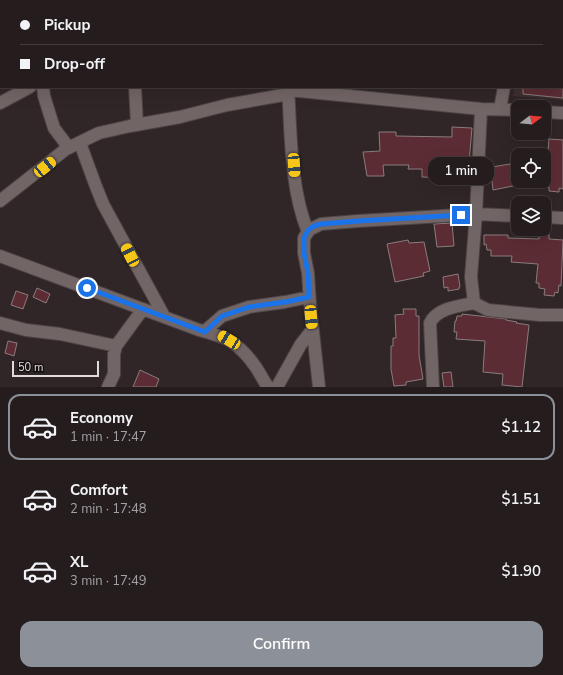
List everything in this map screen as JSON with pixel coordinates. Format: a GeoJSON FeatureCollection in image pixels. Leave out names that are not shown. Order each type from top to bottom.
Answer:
{"type":"FeatureCollection","features":[{"type":"Feature","properties":{"kind":"street"},"geometry":{"type":"LineString","coordinates":[[0,103],[28,88]]}},
{"type":"Feature","properties":{"kind":"street"},"geometry":{"type":"LineString","coordinates":[[43,88],[44,96],[54,128],[75,145],[103,204],[164,316]]}},
{"type":"Feature","properties":{"kind":"street"},"geometry":{"type":"LineString","coordinates":[[136,88],[137,124]]}},
{"type":"Feature","properties":{"kind":"street"},"geometry":{"type":"LineString","coordinates":[[500,109],[504,88]]}},
{"type":"Feature","properties":{"kind":"street"},"geometry":{"type":"LineString","coordinates":[[0,201],[75,145],[99,133],[137,124],[180,117],[289,90],[481,109],[511,110]]}},
{"type":"Feature","properties":{"kind":"street"},"geometry":{"type":"LineString","coordinates":[[289,90],[295,180],[301,216],[308,232]]}},
{"type":"Feature","properties":{"kind":"street"},"geometry":{"type":"LineString","coordinates":[[474,303],[471,277],[476,214],[481,109]]}},
{"type":"Feature","properties":{"kind":"street"},"geometry":{"type":"LineString","coordinates":[[551,112],[563,113]]}},
{"type":"Feature","properties":{"kind":"street"},"geometry":{"type":"LineString","coordinates":[[319,387],[312,330],[308,273],[304,253],[304,238],[308,230],[321,224],[476,214],[511,216]]}},
{"type":"Feature","properties":{"kind":"street"},"geometry":{"type":"LineString","coordinates":[[551,217],[563,218]]}},
{"type":"Feature","properties":{"kind":"street"},"geometry":{"type":"LineString","coordinates":[[1,259],[164,316],[205,332],[221,336],[238,345],[255,366],[268,387]]}},
{"type":"Feature","properties":{"kind":"street"},"geometry":{"type":"LineString","coordinates":[[205,332],[222,316],[249,307],[309,297]]}},
{"type":"Feature","properties":{"kind":"street"},"geometry":{"type":"LineString","coordinates":[[433,387],[430,322],[433,317],[438,314],[459,306],[474,303],[488,310],[540,315],[563,315]]}},
{"type":"Feature","properties":{"kind":"street"},"geometry":{"type":"LineString","coordinates":[[108,387],[114,374],[114,354],[116,346],[143,309]]}},
{"type":"Feature","properties":{"kind":"street"},"geometry":{"type":"LineString","coordinates":[[0,323],[26,330],[60,334],[116,346]]}},
{"type":"Feature","properties":{"kind":"street"},"geometry":{"type":"LineString","coordinates":[[277,387],[301,344],[312,330]]}},
{"type":"Feature","properties":{"kind":"shaded area"},"geometry":{"type":"Polygon","coordinates":[[[514,88],[563,88],[563,100],[513,96],[514,88]]]}},
{"type":"Feature","properties":{"kind":"building"},"geometry":{"type":"Polygon","coordinates":[[[523,88],[563,88],[563,98],[523,94],[523,88]]]}},
{"type":"Feature","properties":{"kind":"building"},"geometry":{"type":"Polygon","coordinates":[[[452,127],[472,128],[468,174],[466,174],[465,183],[449,180],[449,178],[422,177],[422,169],[408,169],[409,165],[383,165],[384,176],[367,176],[363,152],[380,151],[379,132],[396,132],[396,136],[452,137],[452,127]]]}},
{"type":"Feature","properties":{"kind":"building"},"geometry":{"type":"Polygon","coordinates":[[[549,140],[563,140],[563,189],[559,188],[559,192],[549,191],[549,188],[551,188],[551,148],[548,148],[549,140]]]}},
{"type":"Feature","properties":{"kind":"building"},"geometry":{"type":"Polygon","coordinates":[[[510,164],[511,186],[493,190],[492,181],[488,182],[486,168],[510,164]]]}},
{"type":"Feature","properties":{"kind":"building"},"geometry":{"type":"Polygon","coordinates":[[[452,223],[454,246],[437,247],[434,224],[452,223]]]}},
{"type":"Feature","properties":{"kind":"building"},"geometry":{"type":"Polygon","coordinates":[[[484,235],[508,235],[508,238],[539,239],[539,236],[549,236],[549,239],[563,240],[561,286],[559,285],[558,293],[555,292],[554,296],[544,295],[545,289],[539,288],[539,283],[536,283],[538,264],[511,262],[512,256],[491,256],[491,250],[487,250],[486,244],[484,245],[484,235]]]}},
{"type":"Feature","properties":{"kind":"building"},"geometry":{"type":"Polygon","coordinates":[[[408,240],[409,243],[424,242],[430,271],[423,273],[424,276],[395,282],[387,244],[408,240]]]}},
{"type":"Feature","properties":{"kind":"building"},"geometry":{"type":"Polygon","coordinates":[[[458,274],[459,289],[448,291],[448,287],[444,288],[443,277],[458,274]]]}},
{"type":"Feature","properties":{"kind":"building"},"geometry":{"type":"Polygon","coordinates":[[[37,288],[50,294],[46,303],[33,297],[37,288]]]}},
{"type":"Feature","properties":{"kind":"building"},"geometry":{"type":"Polygon","coordinates":[[[16,291],[28,295],[23,309],[11,305],[16,291]]]}},
{"type":"Feature","properties":{"kind":"building"},"geometry":{"type":"Polygon","coordinates":[[[403,309],[416,309],[416,316],[419,316],[419,355],[423,379],[406,382],[406,385],[394,386],[391,369],[391,346],[393,346],[393,338],[396,338],[395,315],[404,314],[403,309]]]}},
{"type":"Feature","properties":{"kind":"building"},"geometry":{"type":"Polygon","coordinates":[[[462,314],[506,319],[517,322],[516,323],[529,325],[522,387],[502,385],[503,374],[483,372],[485,341],[456,339],[457,332],[454,332],[455,321],[457,316],[462,316],[462,314]]]}},
{"type":"Feature","properties":{"kind":"building"},"geometry":{"type":"Polygon","coordinates":[[[8,341],[17,343],[14,356],[5,353],[8,341]]]}},
{"type":"Feature","properties":{"kind":"building"},"geometry":{"type":"Polygon","coordinates":[[[140,370],[159,379],[156,387],[133,387],[140,370]]]}},
{"type":"Feature","properties":{"kind":"building"},"geometry":{"type":"Polygon","coordinates":[[[451,372],[453,387],[444,387],[442,373],[451,372]]]}},
{"type":"Feature","properties":{"kind":"route"},"geometry":{"type":"LineString","coordinates":[[87,288],[115,300],[153,312],[205,332],[222,316],[249,307],[309,297],[308,273],[304,253],[304,238],[308,230],[314,226],[358,221],[461,215]]}}]}
